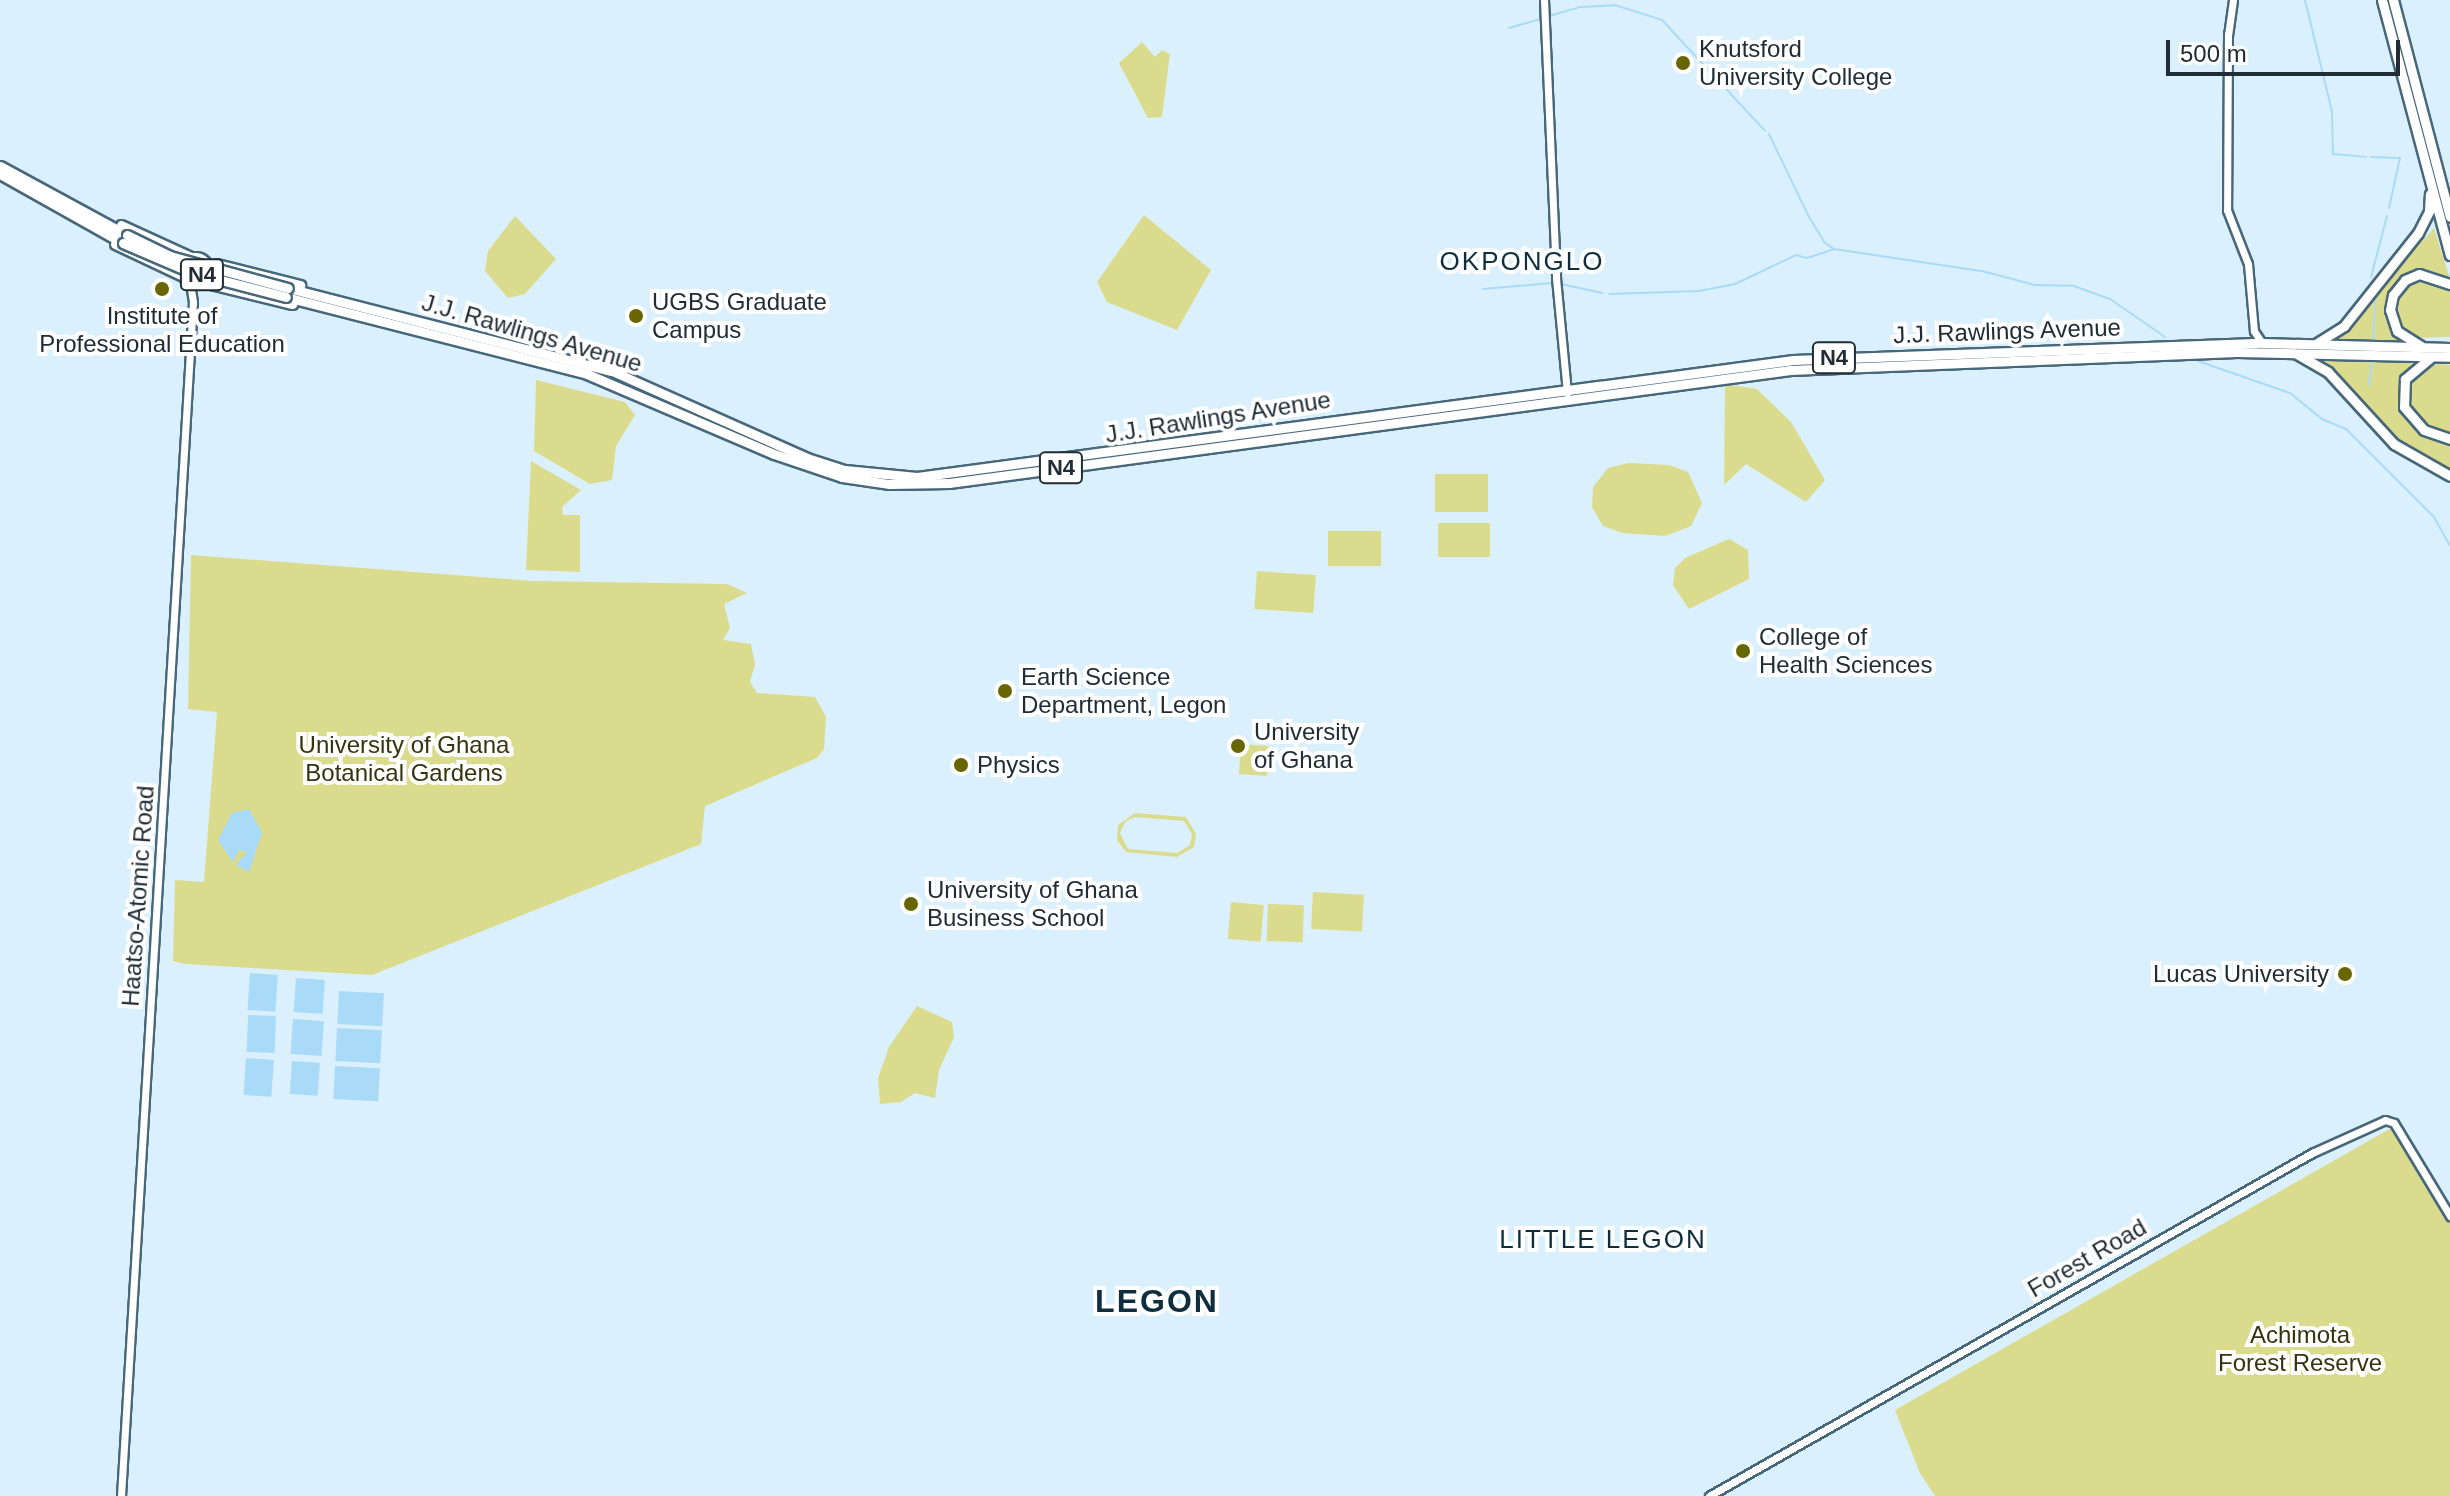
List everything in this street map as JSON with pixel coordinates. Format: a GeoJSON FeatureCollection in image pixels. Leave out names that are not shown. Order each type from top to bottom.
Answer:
{"type":"FeatureCollection","features":[{"type":"Feature","properties":{"kind":"highway"},"geometry":{"type":"LineString","coordinates":[[2382,0],[2428,175],[2446,219]]}},
{"type":"Feature","properties":{"kind":"highway"},"geometry":{"type":"LineString","coordinates":[[2393,0],[2437,163],[2450,255]]}},
{"type":"Feature","properties":{"kind":"highway"},"geometry":{"type":"LineString","coordinates":[[2437,163],[2450,187]]}},
{"type":"Feature","properties":{"kind":"highway","name":"J.J. Rawlings Avenue"},"geometry":{"type":"LineString","coordinates":[[0,166],[87,212],[125,239],[196,264],[587,374],[785,458],[842,477],[889,484],[949,483],[1564,392],[1841,366],[2290,352],[2430,352],[2450,348]]}},
{"type":"Feature","properties":{"kind":"highway","name":"J.J. Rawlings Avenue"},"geometry":{"type":"LineString","coordinates":[[0,174],[76,217],[190,272],[286,297],[424,316],[482,336],[612,371],[807,458],[889,476],[945,476],[1827,358],[2262,343],[2430,352],[2450,357]]}},
{"type":"Feature","properties":{"kind":"highway"},"geometry":{"type":"LineString","coordinates":[[2312,345],[2344,326],[2426,220],[2428,175]]}},
{"type":"Feature","properties":{"kind":"highway"},"geometry":{"type":"LineString","coordinates":[[87,212],[191,257]]}},
{"type":"Feature","properties":{"kind":"highway"},"geometry":{"type":"LineString","coordinates":[[76,217],[129,252],[193,281],[306,307],[336,304]]}},
{"type":"Feature","properties":{"kind":"highway"},"geometry":{"type":"LineString","coordinates":[[2426,220],[2446,219]]}},
{"type":"Feature","properties":{"kind":"highway"},"geometry":{"type":"LineString","coordinates":[[206,262],[312,288],[336,304]]}},
{"type":"Feature","properties":{"kind":"highway"},"geometry":{"type":"LineString","coordinates":[[2450,284],[2419,274],[2405,280],[2393,295],[2390,310],[2397,331],[2430,352],[2412,368],[2402,400],[2424,430],[2450,439]]}},
{"type":"Feature","properties":{"kind":"highway"},"geometry":{"type":"LineString","coordinates":[[2290,352],[2328,372],[2394,444],[2450,476]]}},
{"type":"Feature","properties":{"kind":"main road"},"geometry":{"type":"LineString","coordinates":[[1544,0],[1564,392]]}},
{"type":"Feature","properties":{"kind":"main road"},"geometry":{"type":"LineString","coordinates":[[2233,0],[2228,34],[2227,187],[2233,236],[2249,268],[2256,337],[2262,343]]}},
{"type":"Feature","properties":{"kind":"main road"},"geometry":{"type":"LineString","coordinates":[[191,257],[206,262],[209,271],[193,281],[183,263],[191,257]]}},
{"type":"Feature","properties":{"kind":"main road","name":"Haatso-Atomic Road"},"geometry":{"type":"LineString","coordinates":[[121,1496],[193,281]]}},
{"type":"Feature","properties":{"kind":"main road","name":"Forest Road"},"geometry":{"type":"LineString","coordinates":[[1709,1496],[2290,1165],[2385,1120],[2394,1123],[2450,1216]]}},
{"type":"Feature","properties":{"kind":"green space"},"geometry":{"type":"Polygon","coordinates":[[[1142,42],[1155,57],[1162,50],[1170,54],[1162,117],[1148,118],[1119,63],[1142,42]]]}},
{"type":"Feature","properties":{"kind":"green space"},"geometry":{"type":"Polygon","coordinates":[[[1144,215],[1211,270],[1177,330],[1107,302],[1097,282],[1144,215]]]}},
{"type":"Feature","properties":{"kind":"green space"},"geometry":{"type":"Polygon","coordinates":[[[515,216],[556,259],[525,294],[508,298],[485,271],[488,251],[515,216]]]}},
{"type":"Feature","properties":{"kind":"green space"},"geometry":{"type":"Polygon","coordinates":[[[2434,228],[2450,279],[2422,270],[2393,288],[2387,314],[2404,343],[2334,340],[2434,228]]]}},
{"type":"Feature","properties":{"kind":"green space"},"geometry":{"type":"Polygon","coordinates":[[[2418,278],[2450,290],[2450,337],[2411,338],[2395,320],[2396,296],[2418,278]]]}},
{"type":"Feature","properties":{"kind":"green space"},"geometry":{"type":"Polygon","coordinates":[[[2315,356],[2414,360],[2402,380],[2400,406],[2416,428],[2450,442],[2450,471],[2390,437],[2315,356]]]}},
{"type":"Feature","properties":{"kind":"green space"},"geometry":{"type":"Polygon","coordinates":[[[2437,364],[2450,365],[2450,433],[2426,427],[2407,404],[2409,383],[2418,371],[2437,364]]]}},
{"type":"Feature","properties":{"kind":"green space"},"geometry":{"type":"Polygon","coordinates":[[[536,380],[625,402],[635,415],[616,446],[612,480],[590,484],[534,451],[536,380]]]}},
{"type":"Feature","properties":{"kind":"green space"},"geometry":{"type":"Polygon","coordinates":[[[1725,384],[1757,389],[1791,422],[1825,480],[1806,502],[1746,464],[1724,485],[1725,384]]]}},
{"type":"Feature","properties":{"kind":"green space"},"geometry":{"type":"Polygon","coordinates":[[[531,461],[581,490],[562,507],[563,515],[580,515],[580,572],[526,570],[531,461]]]}},
{"type":"Feature","properties":{"kind":"green space"},"geometry":{"type":"Polygon","coordinates":[[[1628,463],[1669,465],[1688,472],[1702,503],[1691,526],[1665,536],[1623,533],[1603,526],[1592,507],[1593,487],[1608,468],[1628,463]]]}},
{"type":"Feature","properties":{"kind":"green space"},"geometry":{"type":"Polygon","coordinates":[[[1435,474],[1488,474],[1488,512],[1435,512],[1435,474]]]}},
{"type":"Feature","properties":{"kind":"green space"},"geometry":{"type":"Polygon","coordinates":[[[1438,523],[1490,523],[1490,557],[1438,557],[1438,523]]]}},
{"type":"Feature","properties":{"kind":"green space"},"geometry":{"type":"Polygon","coordinates":[[[1328,531],[1381,531],[1381,566],[1328,566],[1328,531]]]}},
{"type":"Feature","properties":{"kind":"green space"},"geometry":{"type":"Polygon","coordinates":[[[1729,539],[1748,550],[1749,579],[1689,609],[1673,585],[1675,568],[1685,558],[1729,539]]]}},
{"type":"Feature","properties":{"kind":"green space","name":"University of Ghana Botanical Gardens"},"geometry":{"type":"Polygon","coordinates":[[[191,555],[533,581],[727,584],[747,593],[724,604],[730,628],[723,640],[751,644],[755,664],[750,682],[757,693],[815,697],[826,717],[824,749],[817,758],[705,806],[701,844],[372,975],[173,961],[175,880],[204,882],[217,712],[188,709],[191,555]]]}},
{"type":"Feature","properties":{"kind":"green space"},"geometry":{"type":"Polygon","coordinates":[[[1257,571],[1316,575],[1313,613],[1254,609],[1257,571]]]}},
{"type":"Feature","properties":{"kind":"green space"},"geometry":{"type":"Polygon","coordinates":[[[1241,744],[1269,746],[1267,776],[1239,774],[1241,744]]]}},
{"type":"Feature","properties":{"kind":"green space"},"geometry":{"type":"Polygon","coordinates":[[[1135,813],[1186,817],[1196,834],[1194,847],[1177,857],[1126,852],[1117,840],[1118,825],[1135,813]],[[1135,817],[1125,822],[1120,833],[1128,849],[1177,853],[1190,845],[1192,834],[1184,821],[1135,817]]]}},
{"type":"Feature","properties":{"kind":"green space"},"geometry":{"type":"Polygon","coordinates":[[[1313,892],[1364,895],[1362,932],[1311,929],[1313,892]]]}},
{"type":"Feature","properties":{"kind":"green space"},"geometry":{"type":"Polygon","coordinates":[[[1231,902],[1264,905],[1261,942],[1228,939],[1231,902]]]}},
{"type":"Feature","properties":{"kind":"green space"},"geometry":{"type":"Polygon","coordinates":[[[1268,904],[1304,905],[1303,942],[1267,941],[1268,904]]]}},
{"type":"Feature","properties":{"kind":"green space"},"geometry":{"type":"Polygon","coordinates":[[[917,1006],[952,1022],[954,1037],[939,1070],[935,1098],[915,1093],[901,1102],[880,1104],[878,1078],[889,1047],[917,1006]]]}},
{"type":"Feature","properties":{"kind":"green space","name":"Achimota Forest Reserve"},"geometry":{"type":"Polygon","coordinates":[[[2393,1127],[2450,1223],[2450,1496],[1935,1496],[1920,1473],[1895,1410],[2393,1127]]]}},
{"type":"Feature","properties":{"kind":"water"},"geometry":{"type":"Polygon","coordinates":[[[249,809],[262,832],[249,872],[236,865],[247,852],[239,850],[233,862],[218,840],[232,813],[249,809]]]}},
{"type":"Feature","properties":{"kind":"water"},"geometry":{"type":"Polygon","coordinates":[[[250,973],[278,975],[275,1012],[247,1010],[250,973]]]}},
{"type":"Feature","properties":{"kind":"water"},"geometry":{"type":"Polygon","coordinates":[[[296,978],[325,980],[323,1014],[294,1012],[296,978]]]}},
{"type":"Feature","properties":{"kind":"water"},"geometry":{"type":"Polygon","coordinates":[[[339,991],[384,993],[382,1026],[337,1024],[339,991]]]}},
{"type":"Feature","properties":{"kind":"water"},"geometry":{"type":"Polygon","coordinates":[[[248,1015],[276,1016],[275,1053],[247,1052],[248,1015]]]}},
{"type":"Feature","properties":{"kind":"water"},"geometry":{"type":"Polygon","coordinates":[[[293,1019],[324,1021],[321,1056],[291,1054],[293,1019]]]}},
{"type":"Feature","properties":{"kind":"water"},"geometry":{"type":"Polygon","coordinates":[[[337,1028],[382,1030],[380,1063],[335,1061],[337,1028]]]}},
{"type":"Feature","properties":{"kind":"water"},"geometry":{"type":"Polygon","coordinates":[[[246,1058],[274,1060],[271,1097],[243,1095],[246,1058]]]}},
{"type":"Feature","properties":{"kind":"water"},"geometry":{"type":"Polygon","coordinates":[[[292,1061],[320,1063],[318,1096],[290,1094],[292,1061]]]}},
{"type":"Feature","properties":{"kind":"water"},"geometry":{"type":"Polygon","coordinates":[[[335,1066],[380,1068],[378,1101],[333,1099],[335,1066]]]}},
{"type":"Feature","properties":{"kind":"waterway"},"geometry":{"type":"LineString","coordinates":[[2305,0],[2332,112],[2333,154],[2366,157]]}},
{"type":"Feature","properties":{"kind":"waterway"},"geometry":{"type":"LineString","coordinates":[[1549,16],[1581,7],[1615,5],[1662,20],[1765,131]]}},
{"type":"Feature","properties":{"kind":"waterway"},"geometry":{"type":"LineString","coordinates":[[1509,28],[1543,18]]}},
{"type":"Feature","properties":{"kind":"waterway"},"geometry":{"type":"LineString","coordinates":[[1769,134],[1808,215],[1824,242],[1834,249]]}},
{"type":"Feature","properties":{"kind":"waterway"},"geometry":{"type":"LineString","coordinates":[[2371,157],[2400,158],[2389,208]]}},
{"type":"Feature","properties":{"kind":"waterway"},"geometry":{"type":"LineString","coordinates":[[2371,277],[2387,216]]}},
{"type":"Feature","properties":{"kind":"waterway"},"geometry":{"type":"LineString","coordinates":[[1609,294],[1699,291],[1735,284],[1796,255],[1807,258],[1834,249],[1982,271],[2035,285],[2074,286],[2110,299],[2165,337]]}},
{"type":"Feature","properties":{"kind":"waterway"},"geometry":{"type":"LineString","coordinates":[[1483,289],[1553,283]]}},
{"type":"Feature","properties":{"kind":"waterway"},"geometry":{"type":"LineString","coordinates":[[1561,284],[1602,293]]}},
{"type":"Feature","properties":{"kind":"waterway"},"geometry":{"type":"LineString","coordinates":[[2373,340],[2376,294]]}},
{"type":"Feature","properties":{"kind":"waterway"},"geometry":{"type":"LineString","coordinates":[[2369,385],[2372,360]]}},
{"type":"Feature","properties":{"kind":"waterway"},"geometry":{"type":"LineString","coordinates":[[2198,361],[2290,393],[2322,419],[2346,429],[2434,517],[2450,546]]}},
{"type":"Feature","properties":{"kind":"place","name":"Knutsford University College"},"geometry":{"type":"Point","coordinates":[1683,63]}},
{"type":"Feature","properties":{"kind":"place","name":"Institute of Professional Education"},"geometry":{"type":"Point","coordinates":[162,289]}},
{"type":"Feature","properties":{"kind":"place","name":"UGBS Graduate Campus"},"geometry":{"type":"Point","coordinates":[636,316]}},
{"type":"Feature","properties":{"kind":"place","name":"College of Health Sciences"},"geometry":{"type":"Point","coordinates":[1743,651]}},
{"type":"Feature","properties":{"kind":"place","name":"Earth Science Department, Legon"},"geometry":{"type":"Point","coordinates":[1005,691]}},
{"type":"Feature","properties":{"kind":"place","name":"University of Ghana"},"geometry":{"type":"Point","coordinates":[1238,746]}},
{"type":"Feature","properties":{"kind":"place","name":"Physics"},"geometry":{"type":"Point","coordinates":[961,765]}},
{"type":"Feature","properties":{"kind":"place","name":"University of Ghana Business School"},"geometry":{"type":"Point","coordinates":[911,904]}},
{"type":"Feature","properties":{"kind":"place","name":"Lucas University"},"geometry":{"type":"Point","coordinates":[2345,974]}},
{"type":"Feature","properties":{"kind":"district","name":"OKPONGLO"},"geometry":{"type":"Point","coordinates":[1522,262]}},
{"type":"Feature","properties":{"kind":"district","name":"LITTLE LEGON"},"geometry":{"type":"Point","coordinates":[1603,1240]}},
{"type":"Feature","properties":{"kind":"district","name":"LEGON"},"geometry":{"type":"Point","coordinates":[1157,1301]}}]}
